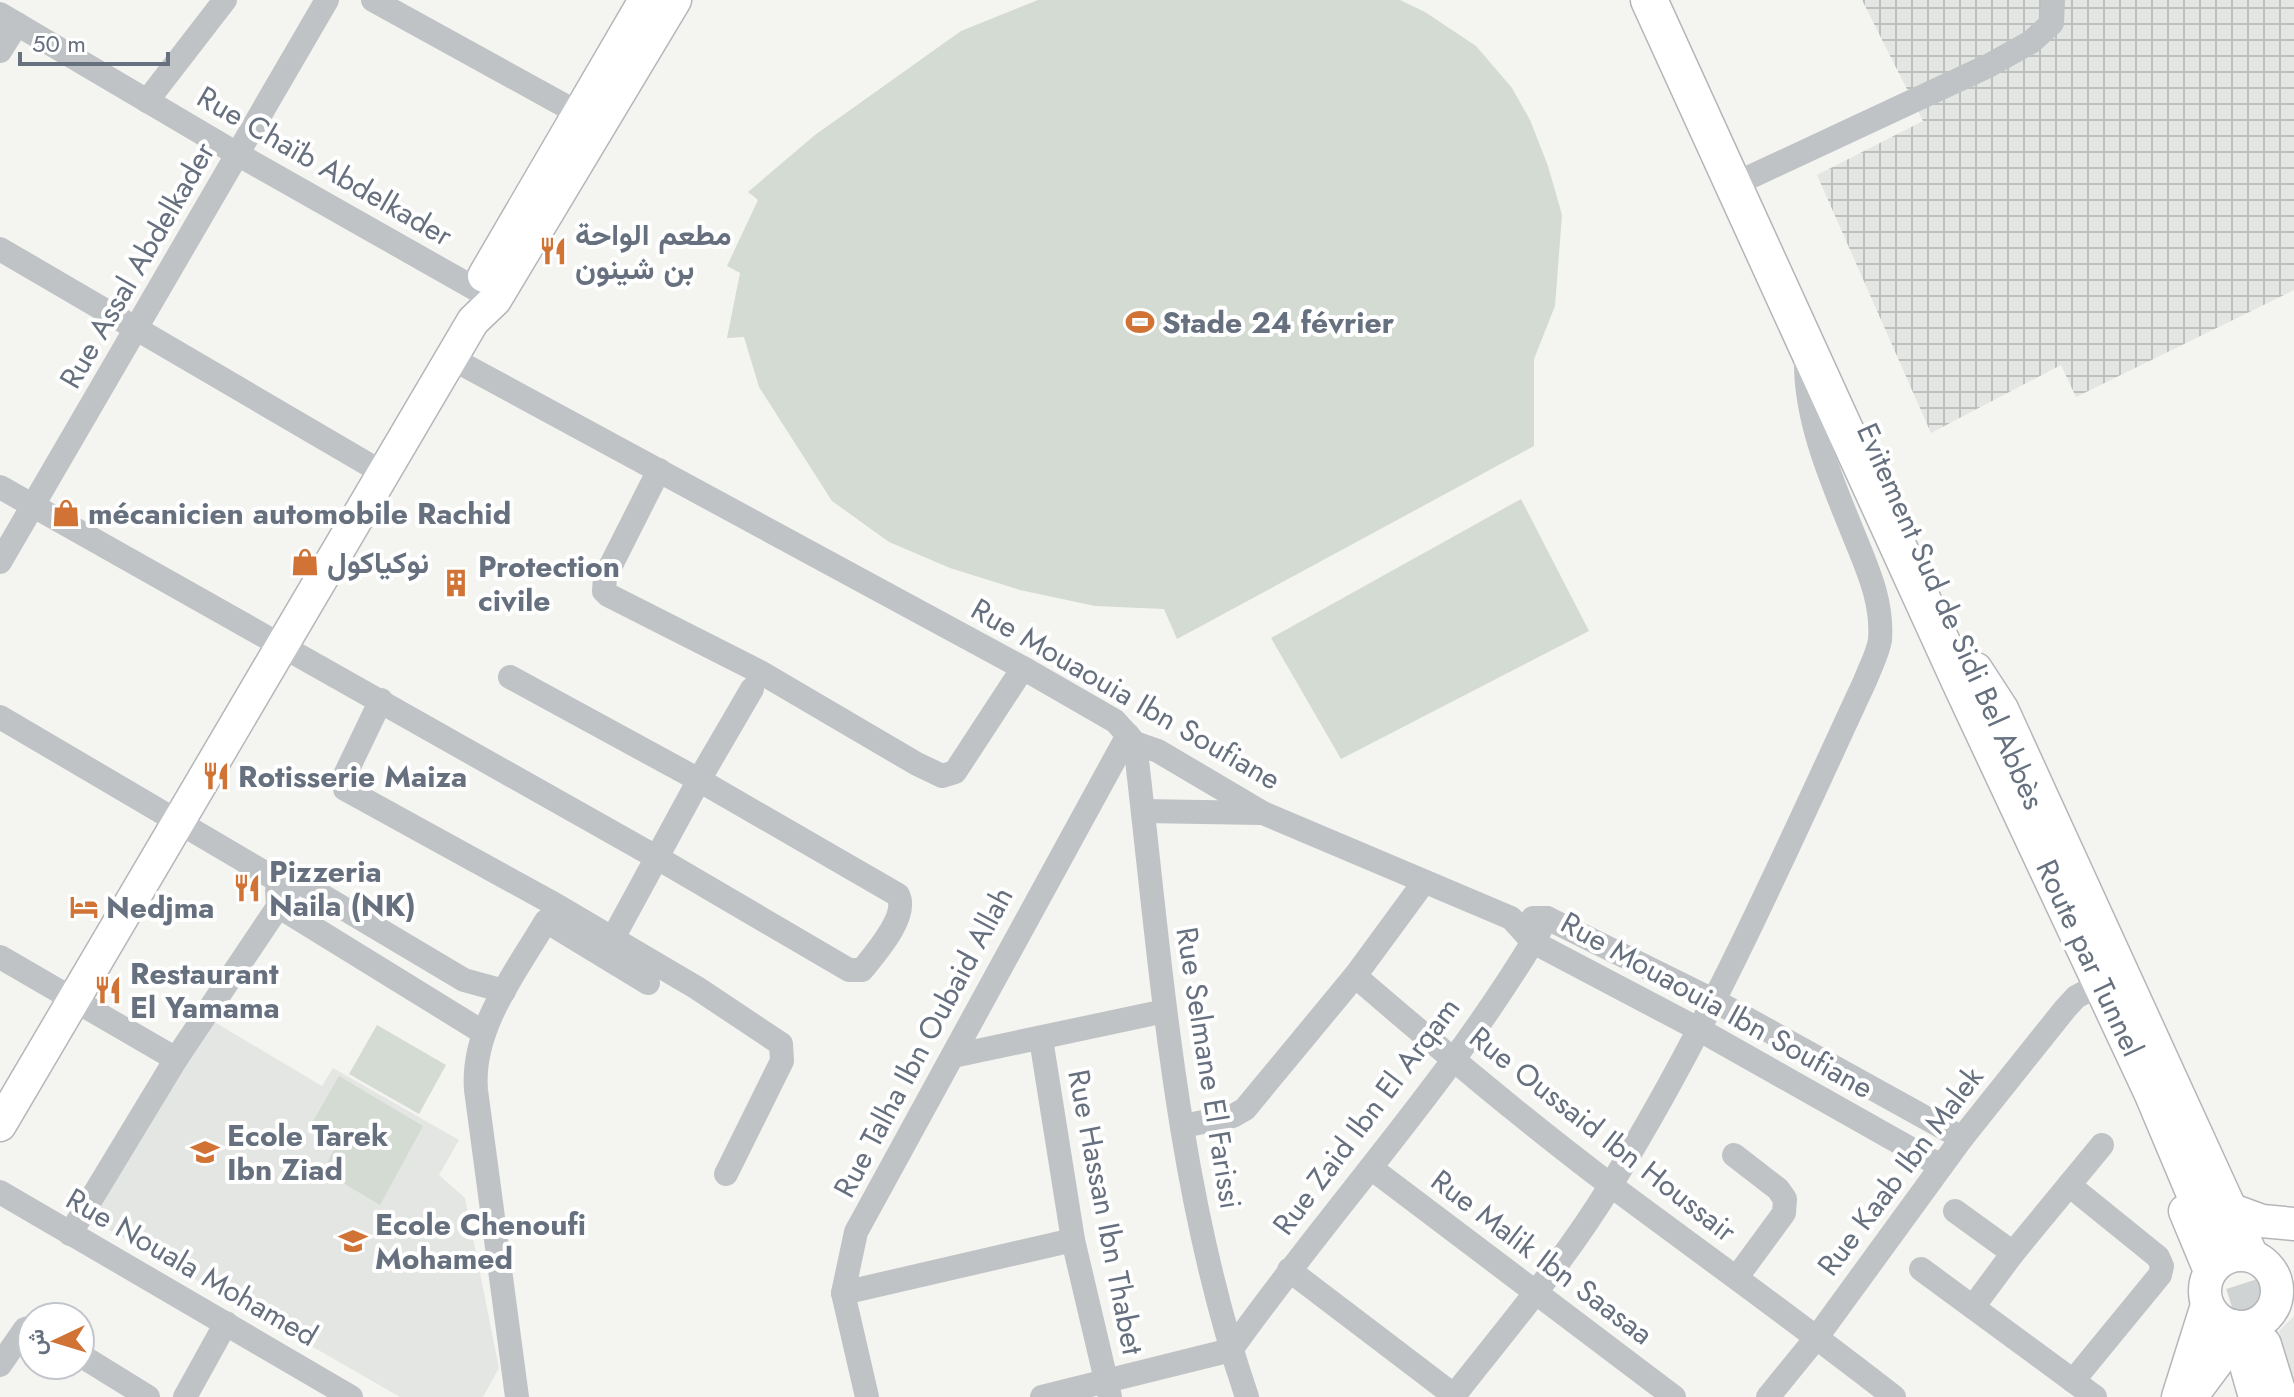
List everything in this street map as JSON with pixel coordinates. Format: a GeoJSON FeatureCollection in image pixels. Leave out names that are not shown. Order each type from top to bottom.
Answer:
{"type":"FeatureCollection","features":[{"type":"Feature","properties":{"kind":"highway","name":"Evitement Sud de Sidi Bel Abbès"},"geometry":{"type":"LineString","coordinates":[[1649,0],[1745,180]]}},
{"type":"Feature","properties":{"kind":"highway","name":"Evitement Sud de Sidi Bel Abbès"},"geometry":{"type":"LineString","coordinates":[[1676,0],[1745,180],[1968,675]]}},
{"type":"Feature","properties":{"kind":"highway","name":"Route par Tunnel"},"geometry":{"type":"LineString","coordinates":[[1968,675],[2152,1092],[2246,1252]]}},
{"type":"Feature","properties":{"kind":"highway"},"geometry":{"type":"LineString","coordinates":[[2250,1333],[2265,1397]]}},
{"type":"Feature","properties":{"kind":"highway"},"geometry":{"type":"LineString","coordinates":[[2250,1333],[2279,1397]]}},
{"type":"Feature","properties":{"kind":"main road"},"geometry":{"type":"LineString","coordinates":[[0,1125],[451,358],[578,113],[645,0]]}},
{"type":"Feature","properties":{"kind":"main road"},"geometry":{"type":"LineString","coordinates":[[481,303],[675,0]]}},
{"type":"Feature","properties":{"kind":"main road"},"geometry":{"type":"LineString","coordinates":[[1968,675],[1969,716],[2141,1105],[2246,1252],[2273,1307],[2250,1333],[2220,1358],[2194,1395]]}},
{"type":"Feature","properties":{"kind":"main road"},"geometry":{"type":"LineString","coordinates":[[2246,1252],[2262,1221],[2294,1224]]}},
{"type":"Feature","properties":{"kind":"main road"},"geometry":{"type":"LineString","coordinates":[[2194,1395],[2207,1305],[2205,1282],[2246,1252],[2294,1237]]}},
{"type":"Feature","properties":{"kind":"main road"},"geometry":{"type":"LineString","coordinates":[[2207,1305],[2218,1319],[2250,1333],[2290,1397]]}},
{"type":"Feature","properties":{"kind":"main road"},"geometry":{"type":"LineString","coordinates":[[2250,1333],[2255,1397]]}},
{"type":"Feature","properties":{"kind":"street"},"geometry":{"type":"LineString","coordinates":[[147,101],[225,0]]}},
{"type":"Feature","properties":{"kind":"street","name":"Rue Assal Abdelkader"},"geometry":{"type":"LineString","coordinates":[[0,562],[327,0]]}},
{"type":"Feature","properties":{"kind":"street"},"geometry":{"type":"LineString","coordinates":[[373,0],[578,113]]}},
{"type":"Feature","properties":{"kind":"street"},"geometry":{"type":"LineString","coordinates":[[1745,180],[1988,66],[2031,42],[2052,23],[2053,0]]}},
{"type":"Feature","properties":{"kind":"street"},"geometry":{"type":"LineString","coordinates":[[0,51],[8,19]]}},
{"type":"Feature","properties":{"kind":"street","name":"Rue Chaïb Abdelkader"},"geometry":{"type":"LineString","coordinates":[[8,19],[481,303]]}},
{"type":"Feature","properties":{"kind":"street"},"geometry":{"type":"LineString","coordinates":[[0,249],[383,473]]}},
{"type":"Feature","properties":{"kind":"street"},"geometry":{"type":"LineString","coordinates":[[1289,1270],[1455,1397],[1535,1293],[1611,1185],[1700,1030],[1859,695],[1880,643],[1880,615],[1875,585],[1834,486],[1815,426],[1806,380],[1804,315]]}},
{"type":"Feature","properties":{"kind":"street","name":"Rue Mouaouia Ibn Soufiane"},"geometry":{"type":"LineString","coordinates":[[451,358],[1023,668],[1115,721],[1132,739],[1263,813],[1511,918],[1533,942],[1700,1030],[1941,1166]]}},
{"type":"Feature","properties":{"kind":"street"},"geometry":{"type":"LineString","coordinates":[[659,470],[605,577],[604,586],[608,595],[762,673],[917,764],[942,776],[955,772],[1023,668]]}},
{"type":"Feature","properties":{"kind":"street"},"geometry":{"type":"LineString","coordinates":[[0,487],[281,647],[381,700],[849,970],[862,970],[886,941],[902,908],[898,895],[699,780],[510,677]]}},
{"type":"Feature","properties":{"kind":"street"},"geometry":{"type":"LineString","coordinates":[[613,938],[752,689]]}},
{"type":"Feature","properties":{"kind":"street"},"geometry":{"type":"LineString","coordinates":[[381,700],[344,777],[345,789],[613,938],[697,988],[781,1044],[782,1061],[726,1174]]}},
{"type":"Feature","properties":{"kind":"street"},"geometry":{"type":"LineString","coordinates":[[0,717],[177,823],[464,980],[504,991]]}},
{"type":"Feature","properties":{"kind":"street","name":"Rue Selmane El Farissi"},"geometry":{"type":"LineString","coordinates":[[1132,739],[1165,1011],[1194,1195],[1231,1350],[1247,1397]]}},
{"type":"Feature","properties":{"kind":"street","name":"Rue Talha Ibn Oubaid Allah"},"geometry":{"type":"LineString","coordinates":[[867,1397],[843,1293],[856,1232],[1034,904],[1132,739]]}},
{"type":"Feature","properties":{"kind":"street"},"geometry":{"type":"LineString","coordinates":[[1143,811],[1263,813]]}},
{"type":"Feature","properties":{"kind":"street"},"geometry":{"type":"LineString","coordinates":[[70,1234],[176,1059],[278,906],[286,880]]}},
{"type":"Feature","properties":{"kind":"street"},"geometry":{"type":"LineString","coordinates":[[1183,1126],[1240,1113],[1355,976],[1424,882]]}},
{"type":"Feature","properties":{"kind":"street"},"geometry":{"type":"LineString","coordinates":[[278,906],[476,1028]]}},
{"type":"Feature","properties":{"kind":"street"},"geometry":{"type":"LineString","coordinates":[[1511,918],[1547,918],[1715,1001],[1962,1138]]}},
{"type":"Feature","properties":{"kind":"street","name":"Rue Zaid Ibn El Arqam"},"geometry":{"type":"LineString","coordinates":[[1231,1350],[1289,1270],[1453,1059],[1547,918]]}},
{"type":"Feature","properties":{"kind":"street"},"geometry":{"type":"LineString","coordinates":[[476,1028],[504,991],[546,921],[648,983]]}},
{"type":"Feature","properties":{"kind":"street"},"geometry":{"type":"LineString","coordinates":[[0,957],[176,1059]]}},
{"type":"Feature","properties":{"kind":"street","name":"Rue Oussaid Ibn Houssair"},"geometry":{"type":"LineString","coordinates":[[1355,976],[1611,1185],[1894,1397]]}},
{"type":"Feature","properties":{"kind":"street"},"geometry":{"type":"LineString","coordinates":[[464,980],[476,1028],[476,1090],[517,1397]]}},
{"type":"Feature","properties":{"kind":"street","name":"Rue Kaab Ibn Malek"},"geometry":{"type":"LineString","coordinates":[[1768,1397],[1817,1337],[1962,1138],[2065,1009],[2076,997],[2089,990]]}},
{"type":"Feature","properties":{"kind":"street"},"geometry":{"type":"LineString","coordinates":[[953,1056],[1165,1011]]}},
{"type":"Feature","properties":{"kind":"street","name":"Rue Hassan Ibn Thabet"},"geometry":{"type":"LineString","coordinates":[[1041,1039],[1073,1240],[1108,1390]]}},
{"type":"Feature","properties":{"kind":"street"},"geometry":{"type":"LineString","coordinates":[[1973,1307],[2102,1145]]}},
{"type":"Feature","properties":{"kind":"street"},"geometry":{"type":"LineString","coordinates":[[1734,1155],[1778,1189],[1785,1199],[1784,1213],[1737,1277]]}},
{"type":"Feature","properties":{"kind":"street","name":"Rue Malik Ibn Saasaa"},"geometry":{"type":"LineString","coordinates":[[1371,1168],[1674,1397]]}},
{"type":"Feature","properties":{"kind":"street"},"geometry":{"type":"LineString","coordinates":[[2069,1185],[2158,1257],[2162,1266],[2160,1275],[2073,1381]]}},
{"type":"Feature","properties":{"kind":"street","name":"Rue Nouala Mohamed"},"geometry":{"type":"LineString","coordinates":[[0,1192],[351,1397]]}},
{"type":"Feature","properties":{"kind":"street"},"geometry":{"type":"LineString","coordinates":[[1955,1211],[2013,1253]]}},
{"type":"Feature","properties":{"kind":"street"},"geometry":{"type":"LineString","coordinates":[[843,1293],[1073,1240]]}},
{"type":"Feature","properties":{"kind":"street"},"geometry":{"type":"LineString","coordinates":[[1921,1269],[2095,1397]]}},
{"type":"Feature","properties":{"kind":"street"},"geometry":{"type":"LineString","coordinates":[[185,1397],[226,1323]]}},
{"type":"Feature","properties":{"kind":"street"},"geometry":{"type":"LineString","coordinates":[[0,1365],[16,1342]]}},
{"type":"Feature","properties":{"kind":"street"},"geometry":{"type":"LineString","coordinates":[[1042,1397],[1108,1390],[1231,1350]]}},
{"type":"Feature","properties":{"kind":"street"},"geometry":{"type":"LineString","coordinates":[[96,1365],[148,1397]]}},
{"type":"Feature","properties":{"kind":"shaded area","name":"Stade 24 février"},"geometry":{"type":"Polygon","coordinates":[[[1038,0],[1400,0],[1425,12],[1476,46],[1512,88],[1530,120],[1562,215],[1555,306],[1534,359],[1534,446],[1177,639],[1164,609],[1095,606],[1020,590],[950,568],[889,542],[832,501],[759,387],[744,337],[727,338],[740,273],[727,266],[758,200],[748,192],[815,135],[961,31],[1038,0]]]}},
{"type":"Feature","properties":{"kind":"shaded area"},"geometry":{"type":"Polygon","coordinates":[[[1862,0],[2294,0],[2294,290],[2076,397],[2061,365],[1931,433],[1817,175],[1923,121],[1862,0]]]}},
{"type":"Feature","properties":{"kind":"shaded area"},"geometry":{"type":"Polygon","coordinates":[[[1521,499],[1589,631],[1341,759],[1271,638],[1521,499]]]}},
{"type":"Feature","properties":{"kind":"shaded area","name":"Ecole Chenoufi Mohamed"},"geometry":{"type":"Polygon","coordinates":[[[206,1017],[322,1086],[333,1068],[459,1140],[439,1175],[465,1198],[499,1368],[483,1397],[400,1397],[87,1217],[206,1017]]]}},
{"type":"Feature","properties":{"kind":"shaded area"},"geometry":{"type":"Polygon","coordinates":[[[377,1025],[446,1065],[419,1114],[349,1074],[377,1025]]]}},
{"type":"Feature","properties":{"kind":"shaded area"},"geometry":{"type":"Polygon","coordinates":[[[339,1076],[423,1126],[380,1205],[323,1171],[336,1146],[308,1130],[339,1076]]]}},
{"type":"Feature","properties":{"kind":"shaded area"},"geometry":{"type":"Polygon","coordinates":[[[2294,1316],[2294,1386],[2279,1331],[2294,1316]]]}},
{"type":"Feature","properties":{"kind":"tunnel"},"geometry":{"type":"LineString","coordinates":[[2227,1232],[2263,1345]]}},
{"type":"Feature","properties":{"kind":"place","name":"مطعم الواحة بن شينون"},"geometry":{"type":"Point","coordinates":[553,251]}},
{"type":"Feature","properties":{"kind":"place","name":"Stade 24 février"},"geometry":{"type":"Point","coordinates":[1140,322]}},
{"type":"Feature","properties":{"kind":"place","name":"mécanicien automobile Rachid"},"geometry":{"type":"Point","coordinates":[66,513]}},
{"type":"Feature","properties":{"kind":"place","name":"نوكياكول"},"geometry":{"type":"Point","coordinates":[305,562]}},
{"type":"Feature","properties":{"kind":"place","name":"Protection civile"},"geometry":{"type":"Point","coordinates":[456,583]}},
{"type":"Feature","properties":{"kind":"place","name":"Rotisserie Maiza"},"geometry":{"type":"Point","coordinates":[216,776]}},
{"type":"Feature","properties":{"kind":"place","name":"Pizzeria Naila (NK)"},"geometry":{"type":"Point","coordinates":[247,888]}},
{"type":"Feature","properties":{"kind":"place","name":"Nedjma"},"geometry":{"type":"Point","coordinates":[84,907]}},
{"type":"Feature","properties":{"kind":"place","name":"Restaurant El Yamama"},"geometry":{"type":"Point","coordinates":[108,990]}},
{"type":"Feature","properties":{"kind":"place","name":"Ecole Tarek Ibn Ziad"},"geometry":{"type":"Point","coordinates":[205,1152]}},
{"type":"Feature","properties":{"kind":"place","name":"Ecole Chenoufi Mohamed"},"geometry":{"type":"Point","coordinates":[353,1241]}}]}
